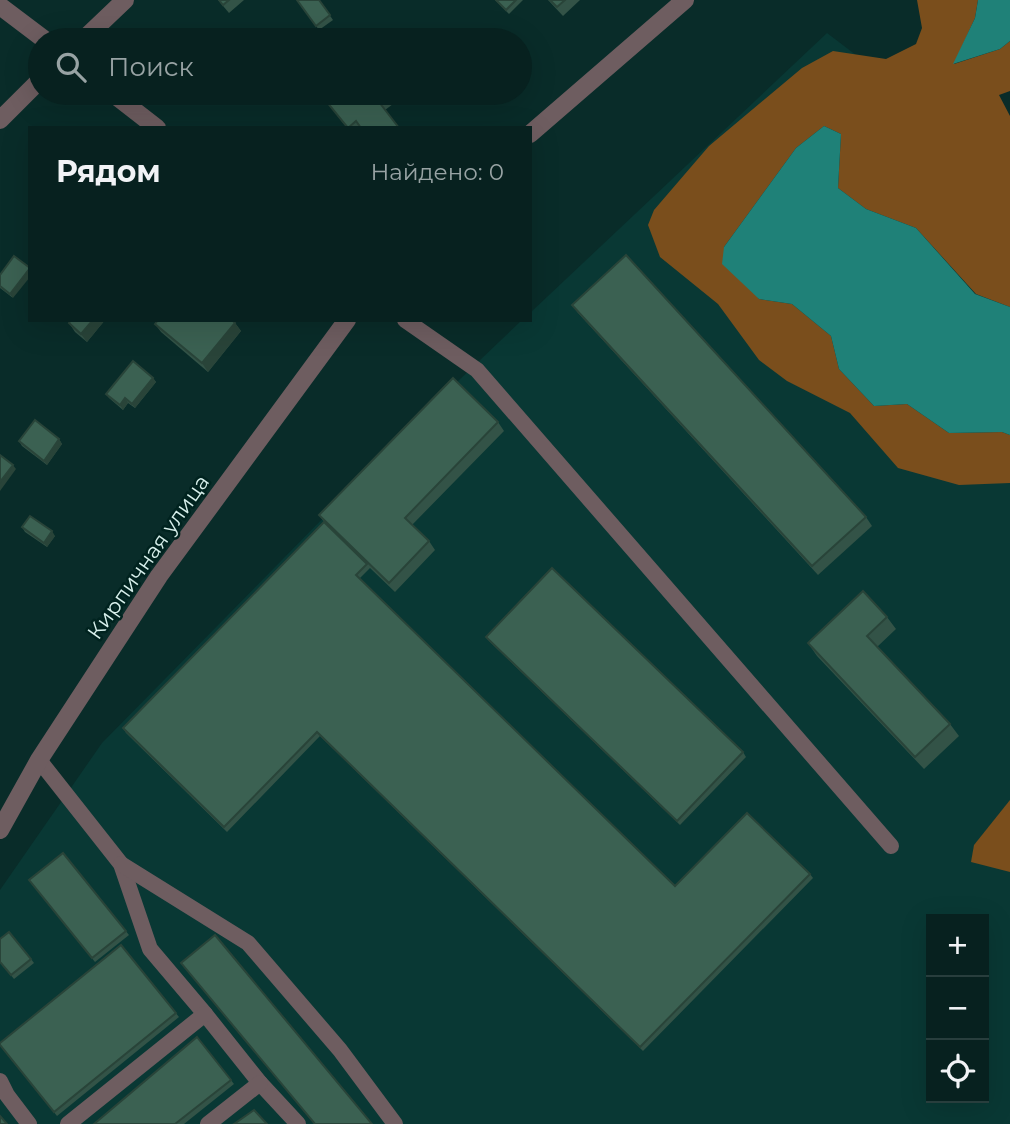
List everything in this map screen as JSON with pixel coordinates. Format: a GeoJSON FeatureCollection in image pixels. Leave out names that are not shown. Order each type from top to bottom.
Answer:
{"type":"FeatureCollection","features":[{"type":"Feature","properties":{"kind":"street"},"geometry":{"type":"LineString","coordinates":[[96,28],[125,0]]}},
{"type":"Feature","properties":{"kind":"street"},"geometry":{"type":"LineString","coordinates":[[532,132],[685,0]]}},
{"type":"Feature","properties":{"kind":"street"},"geometry":{"type":"LineString","coordinates":[[0,6],[29,28]]}},
{"type":"Feature","properties":{"kind":"street"},"geometry":{"type":"LineString","coordinates":[[0,120],[28,91]]}},
{"type":"Feature","properties":{"kind":"street"},"geometry":{"type":"LineString","coordinates":[[128,105],[154,126]]}},
{"type":"Feature","properties":{"kind":"street","name":"Кирпичная улица"},"geometry":{"type":"LineString","coordinates":[[0,830],[39,760],[159,576],[346,322]]}},
{"type":"Feature","properties":{"kind":"lane"},"geometry":{"type":"LineString","coordinates":[[408,322],[477,370],[891,846]]}},
{"type":"Feature","properties":{"kind":"lane"},"geometry":{"type":"LineString","coordinates":[[39,760],[121,864],[150,949],[260,1083],[298,1124]]}},
{"type":"Feature","properties":{"kind":"lane"},"geometry":{"type":"LineString","coordinates":[[121,864],[248,943],[340,1050],[395,1124]]}},
{"type":"Feature","properties":{"kind":"lane"},"geometry":{"type":"LineString","coordinates":[[68,1124],[205,1014]]}},
{"type":"Feature","properties":{"kind":"lane"},"geometry":{"type":"LineString","coordinates":[[0,1081],[29,1124]]}},
{"type":"Feature","properties":{"kind":"lane"},"geometry":{"type":"LineString","coordinates":[[208,1124],[260,1083]]}},
{"type":"Feature","properties":{"kind":"shaded area"},"geometry":{"type":"Polygon","coordinates":[[[917,0],[978,0],[975,18],[954,64],[1000,49],[1010,41],[1010,91],[999,95],[1010,116],[1010,307],[976,294],[916,228],[866,209],[838,188],[841,134],[824,126],[796,148],[724,247],[759,299],[792,304],[831,336],[839,369],[874,406],[907,404],[949,433],[1002,432],[1010,435],[1010,483],[959,485],[898,468],[850,413],[787,381],[759,360],[718,304],[660,257],[648,225],[654,210],[709,146],[802,68],[833,51],[886,59],[916,44],[922,28],[917,0]]]}},
{"type":"Feature","properties":{"kind":"shaded area"},"geometry":{"type":"Polygon","coordinates":[[[978,0],[1010,0],[1010,41],[1000,49],[953,64],[975,18],[978,0]]]}},
{"type":"Feature","properties":{"kind":"shaded area"},"geometry":{"type":"Polygon","coordinates":[[[827,33],[1010,172],[1010,1124],[0,1124],[0,890],[102,743],[456,383],[520,322],[532,322],[532,311],[827,33]]]}},
{"type":"Feature","properties":{"kind":"shaded area"},"geometry":{"type":"Polygon","coordinates":[[[824,126],[841,134],[838,188],[866,209],[916,228],[975,294],[1010,307],[1010,435],[1002,432],[949,433],[907,404],[874,406],[839,369],[831,336],[792,304],[759,299],[722,264],[724,247],[796,148],[824,126]]]}},
{"type":"Feature","properties":{"kind":"shaded area"},"geometry":{"type":"Polygon","coordinates":[[[1010,800],[1010,872],[971,862],[974,845],[1010,800]]]}},
{"type":"Feature","properties":{"kind":"building"},"geometry":{"type":"Polygon","coordinates":[[[297,0],[319,0],[330,15],[316,26],[297,0]]]}},
{"type":"Feature","properties":{"kind":"building"},"geometry":{"type":"Polygon","coordinates":[[[496,0],[516,0],[506,10],[496,0]]]}},
{"type":"Feature","properties":{"kind":"building"},"geometry":{"type":"Polygon","coordinates":[[[550,0],[565,0],[557,7],[550,0]]]}},
{"type":"Feature","properties":{"kind":"building"},"geometry":{"type":"Polygon","coordinates":[[[329,105],[381,105],[397,126],[360,126],[356,121],[346,126],[329,105]]]}},
{"type":"Feature","properties":{"kind":"building"},"geometry":{"type":"Polygon","coordinates":[[[626,255],[866,517],[812,566],[572,305],[626,255]]]}},
{"type":"Feature","properties":{"kind":"building"},"geometry":{"type":"Polygon","coordinates":[[[14,256],[28,266],[28,271],[10,294],[0,286],[0,275],[14,256]]]}},
{"type":"Feature","properties":{"kind":"building"},"geometry":{"type":"Polygon","coordinates":[[[70,322],[91,322],[81,334],[70,322]]]}},
{"type":"Feature","properties":{"kind":"building"},"geometry":{"type":"Polygon","coordinates":[[[156,322],[235,323],[202,363],[155,324],[156,322]]]}},
{"type":"Feature","properties":{"kind":"building"},"geometry":{"type":"Polygon","coordinates":[[[133,361],[153,378],[132,404],[125,398],[120,405],[106,394],[133,361]]]}},
{"type":"Feature","properties":{"kind":"building"},"geometry":{"type":"Polygon","coordinates":[[[453,378],[498,422],[405,518],[429,541],[389,583],[319,515],[453,378]]]}},
{"type":"Feature","properties":{"kind":"building"},"geometry":{"type":"Polygon","coordinates":[[[35,420],[59,439],[44,461],[19,441],[35,420]]]}},
{"type":"Feature","properties":{"kind":"building"},"geometry":{"type":"Polygon","coordinates":[[[0,455],[13,465],[0,482],[0,455]]]}},
{"type":"Feature","properties":{"kind":"building"},"geometry":{"type":"Polygon","coordinates":[[[30,516],[52,531],[44,543],[22,527],[30,516]]]}},
{"type":"Feature","properties":{"kind":"building"},"geometry":{"type":"Polygon","coordinates":[[[324,522],[367,564],[356,575],[675,886],[747,813],[810,874],[640,1047],[317,732],[224,827],[123,728],[324,522]]]}},
{"type":"Feature","properties":{"kind":"building"},"geometry":{"type":"Polygon","coordinates":[[[552,568],[743,752],[677,821],[486,637],[552,568]]]}},
{"type":"Feature","properties":{"kind":"building"},"geometry":{"type":"Polygon","coordinates":[[[863,591],[887,617],[867,636],[950,724],[915,757],[808,643],[863,591]]]}},
{"type":"Feature","properties":{"kind":"building"},"geometry":{"type":"Polygon","coordinates":[[[63,853],[126,931],[92,958],[29,880],[63,853]]]}},
{"type":"Feature","properties":{"kind":"building"},"geometry":{"type":"Polygon","coordinates":[[[9,932],[31,959],[11,975],[0,962],[0,939],[9,932]]]}},
{"type":"Feature","properties":{"kind":"building"},"geometry":{"type":"Polygon","coordinates":[[[215,935],[372,1124],[315,1124],[181,963],[215,935]]]}},
{"type":"Feature","properties":{"kind":"building"},"geometry":{"type":"Polygon","coordinates":[[[121,945],[176,1013],[54,1112],[0,1043],[121,945]]]}},
{"type":"Feature","properties":{"kind":"building"},"geometry":{"type":"Polygon","coordinates":[[[197,1037],[231,1080],[175,1124],[94,1124],[197,1037]]]}},
{"type":"Feature","properties":{"kind":"building"},"geometry":{"type":"Polygon","coordinates":[[[254,1110],[267,1124],[234,1124],[254,1110]]]}}]}
